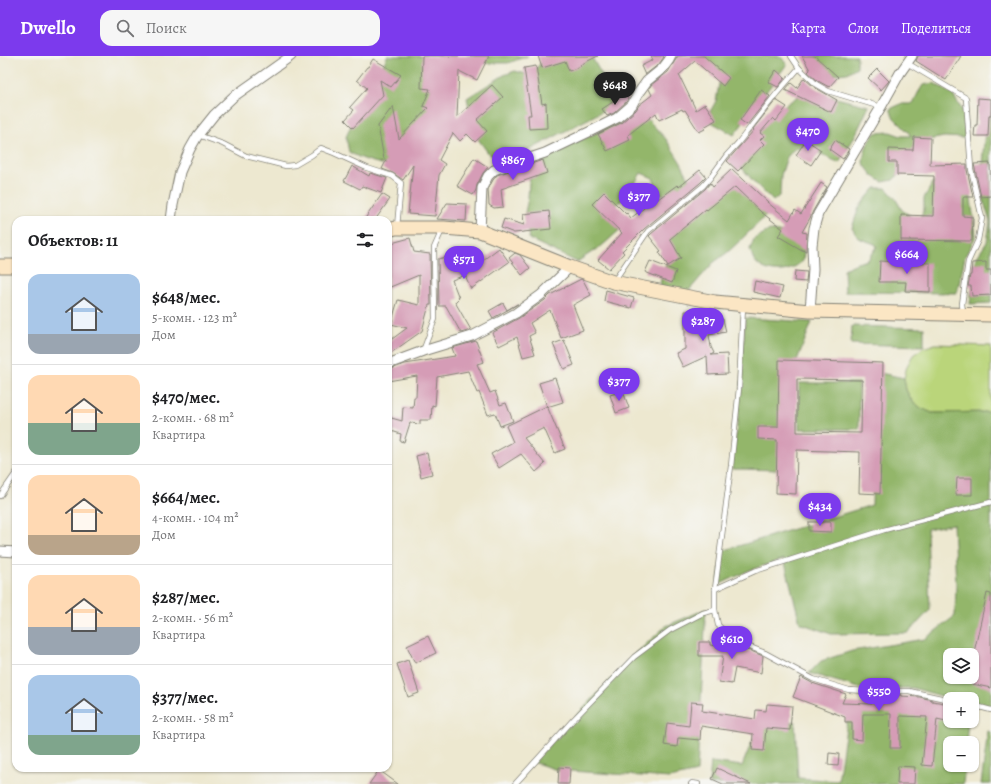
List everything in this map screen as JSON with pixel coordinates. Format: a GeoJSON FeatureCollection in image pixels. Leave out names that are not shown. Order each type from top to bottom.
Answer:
{"type":"FeatureCollection","features":[{"type":"Feature","properties":{"kind":"street"},"geometry":{"type":"LineString","coordinates":[[172,216],[180,172],[198,135],[233,97],[291,56]]}},
{"type":"Feature","properties":{"kind":"street"},"geometry":{"type":"LineString","coordinates":[[480,231],[482,188],[488,176],[494,170],[545,153],[616,118],[632,105],[647,81],[663,68],[670,56]]}},
{"type":"Feature","properties":{"kind":"street"},"geometry":{"type":"LineString","coordinates":[[810,311],[813,270],[812,246],[814,228],[818,214],[900,73],[910,60]]}},
{"type":"Feature","properties":{"kind":"street"},"geometry":{"type":"LineString","coordinates":[[392,229],[444,228],[480,231],[570,267],[613,282],[715,302],[810,311],[991,314]]}},
{"type":"Feature","properties":{"kind":"street"},"geometry":{"type":"LineString","coordinates":[[0,266],[12,266]]}},
{"type":"Feature","properties":{"kind":"street"},"geometry":{"type":"LineString","coordinates":[[392,362],[423,350],[472,336],[516,313],[541,296],[570,267]]}},
{"type":"Feature","properties":{"kind":"street"},"geometry":{"type":"LineString","coordinates":[[0,551],[12,552]]}},
{"type":"Feature","properties":{"kind":"lane"},"geometry":{"type":"LineString","coordinates":[[791,56],[799,68],[816,84],[828,91],[881,107]]}},
{"type":"Feature","properties":{"kind":"lane"},"geometry":{"type":"LineString","coordinates":[[910,60],[966,98],[971,169],[982,218],[978,240],[968,262],[962,304],[963,314]]}},
{"type":"Feature","properties":{"kind":"lane"},"geometry":{"type":"LineString","coordinates":[[613,282],[648,231],[703,186],[777,93],[799,68]]}},
{"type":"Feature","properties":{"kind":"lane"},"geometry":{"type":"LineString","coordinates":[[198,135],[223,144],[246,156],[286,166],[295,165],[321,148],[367,168],[392,176],[401,183],[392,229]]}},
{"type":"Feature","properties":{"kind":"lane"},"geometry":{"type":"LineString","coordinates":[[423,350],[435,319],[434,248],[444,228]]}},
{"type":"Feature","properties":{"kind":"lane"},"geometry":{"type":"LineString","coordinates":[[743,304],[739,388],[731,466],[715,589],[715,610],[718,625],[728,635],[814,679],[849,690],[867,692],[909,691],[943,698]]}},
{"type":"Feature","properties":{"kind":"lane"},"geometry":{"type":"LineString","coordinates":[[0,496],[12,480]]}},
{"type":"Feature","properties":{"kind":"lane"},"geometry":{"type":"LineString","coordinates":[[715,589],[755,571],[884,530],[991,502]]}},
{"type":"Feature","properties":{"kind":"lane"},"geometry":{"type":"LineString","coordinates":[[515,784],[573,720],[634,657],[670,630],[703,613],[715,610]]}},
{"type":"Feature","properties":{"kind":"lane"},"geometry":{"type":"LineString","coordinates":[[979,707],[991,710]]}},
{"type":"Feature","properties":{"kind":"lane"},"geometry":{"type":"LineString","coordinates":[[690,784],[698,784]]}},
{"type":"Feature","properties":{"kind":"green space"},"geometry":{"type":"Polygon","coordinates":[[[387,56],[426,56],[431,97],[426,122],[391,166],[364,159],[349,152],[346,137],[359,107],[379,76],[387,56]]]}},
{"type":"Feature","properties":{"kind":"green space"},"geometry":{"type":"Polygon","coordinates":[[[466,56],[528,56],[508,63],[474,63],[466,56]]]}},
{"type":"Feature","properties":{"kind":"green space"},"geometry":{"type":"Polygon","coordinates":[[[547,56],[591,56],[618,103],[524,153],[499,158],[489,154],[475,135],[467,98],[504,75],[515,71],[530,75],[547,56]]]}},
{"type":"Feature","properties":{"kind":"green space"},"geometry":{"type":"Polygon","coordinates":[[[701,56],[780,56],[787,64],[734,135],[706,119],[716,101],[720,78],[701,56]]]}},
{"type":"Feature","properties":{"kind":"green space"},"geometry":{"type":"Polygon","coordinates":[[[812,56],[857,56],[857,67],[847,73],[829,75],[812,56]]]}},
{"type":"Feature","properties":{"kind":"green space"},"geometry":{"type":"Polygon","coordinates":[[[934,83],[953,95],[964,113],[965,138],[944,137],[923,141],[914,160],[893,180],[883,182],[879,180],[872,175],[863,163],[865,150],[868,143],[875,133],[890,132],[901,136],[911,136],[894,118],[890,109],[901,104],[910,104],[914,102],[923,85],[934,83]]]}},
{"type":"Feature","properties":{"kind":"green space"},"geometry":{"type":"Polygon","coordinates":[[[804,92],[869,106],[854,138],[839,163],[807,147],[794,149],[787,157],[781,175],[780,195],[773,201],[736,161],[774,113],[804,92]]]}},
{"type":"Feature","properties":{"kind":"green space"},"geometry":{"type":"Polygon","coordinates":[[[639,110],[666,139],[691,183],[671,199],[658,192],[653,178],[641,173],[632,188],[612,211],[624,226],[604,244],[577,262],[529,239],[525,213],[529,182],[538,159],[592,135],[639,110]]]}},
{"type":"Feature","properties":{"kind":"green space"},"geometry":{"type":"Polygon","coordinates":[[[991,112],[991,303],[970,304],[975,260],[987,242],[990,222],[980,188],[985,130],[991,112]]]}},
{"type":"Feature","properties":{"kind":"green space"},"geometry":{"type":"Polygon","coordinates":[[[735,179],[769,213],[728,252],[713,263],[686,294],[660,286],[662,272],[671,256],[660,238],[735,179]]]}},
{"type":"Feature","properties":{"kind":"green space"},"geometry":{"type":"Polygon","coordinates":[[[934,181],[969,185],[976,236],[965,257],[957,293],[845,292],[844,269],[868,260],[877,247],[875,244],[858,238],[852,228],[859,207],[875,188],[886,188],[895,198],[902,210],[918,221],[924,210],[924,198],[934,181]]]}},
{"type":"Feature","properties":{"kind":"green space"},"geometry":{"type":"Polygon","coordinates":[[[770,230],[790,235],[805,241],[803,261],[793,268],[782,271],[765,269],[756,263],[750,249],[754,239],[770,230]]]}},
{"type":"Feature","properties":{"kind":"green space"},"geometry":{"type":"Polygon","coordinates":[[[745,318],[812,322],[794,368],[785,470],[732,469],[741,390],[745,318]]]}},
{"type":"Feature","properties":{"kind":"green space"},"geometry":{"type":"Polygon","coordinates":[[[852,326],[924,328],[924,346],[851,344],[852,326]]]}},
{"type":"Feature","properties":{"kind":"green space"},"geometry":{"type":"Polygon","coordinates":[[[935,344],[991,346],[991,412],[932,413],[921,408],[912,401],[906,390],[904,378],[907,366],[913,355],[923,348],[935,344]]]}},
{"type":"Feature","properties":{"kind":"green space"},"geometry":{"type":"Polygon","coordinates":[[[875,372],[904,378],[906,390],[912,401],[921,408],[932,413],[991,412],[991,707],[979,706],[979,692],[943,692],[943,696],[913,688],[859,688],[809,673],[821,661],[852,651],[925,639],[955,616],[956,584],[953,524],[927,529],[930,610],[908,633],[831,634],[800,623],[784,559],[750,570],[718,585],[722,551],[872,505],[875,372]]]}},
{"type":"Feature","properties":{"kind":"green space"},"geometry":{"type":"Polygon","coordinates":[[[799,383],[859,383],[859,429],[799,429],[799,383]]]}},
{"type":"Feature","properties":{"kind":"green space"},"geometry":{"type":"Polygon","coordinates":[[[706,609],[697,772],[670,778],[557,770],[533,762],[633,656],[666,626],[706,609]]]}},
{"type":"Feature","properties":{"kind":"green space"},"geometry":{"type":"Polygon","coordinates":[[[882,704],[943,719],[943,728],[967,728],[967,736],[943,736],[943,772],[964,772],[963,784],[709,783],[711,762],[742,766],[761,719],[795,722],[798,778],[838,781],[848,715],[882,704]]]}},
{"type":"Feature","properties":{"kind":"green space"},"geometry":{"type":"Polygon","coordinates":[[[988,731],[991,732],[991,784],[981,784],[988,731]]]}},
{"type":"Feature","properties":{"kind":"building"},"geometry":{"type":"Polygon","coordinates":[[[422,56],[489,56],[477,80],[459,71],[457,117],[492,85],[503,97],[477,120],[487,131],[475,142],[467,134],[460,141],[453,133],[439,160],[445,164],[439,175],[435,216],[408,214],[413,165],[403,180],[393,173],[382,169],[386,161],[384,159],[378,126],[393,106],[399,139],[428,108],[423,106],[430,89],[421,88],[422,56]]]}},
{"type":"Feature","properties":{"kind":"building"},"geometry":{"type":"Polygon","coordinates":[[[538,56],[598,56],[569,71],[565,61],[542,68],[538,56]]]}},
{"type":"Feature","properties":{"kind":"building"},"geometry":{"type":"Polygon","coordinates":[[[651,56],[664,57],[659,64],[645,75],[641,66],[653,60],[651,56]]]}},
{"type":"Feature","properties":{"kind":"building"},"geometry":{"type":"Polygon","coordinates":[[[678,56],[704,56],[729,78],[723,86],[695,61],[679,75],[696,110],[705,104],[716,120],[704,127],[705,129],[699,132],[685,110],[683,111],[682,109],[659,120],[656,113],[628,135],[630,140],[607,151],[598,134],[621,123],[636,110],[639,105],[652,95],[649,89],[651,85],[668,72],[678,56]]]}},
{"type":"Feature","properties":{"kind":"building"},"geometry":{"type":"Polygon","coordinates":[[[802,56],[815,56],[838,77],[829,87],[818,81],[808,72],[810,70],[802,56]]]}},
{"type":"Feature","properties":{"kind":"building"},"geometry":{"type":"Polygon","coordinates":[[[918,56],[961,56],[946,80],[916,61],[918,56]]]}},
{"type":"Feature","properties":{"kind":"building"},"geometry":{"type":"Polygon","coordinates":[[[373,59],[401,75],[391,87],[380,80],[383,95],[353,128],[345,120],[354,110],[350,107],[367,88],[357,80],[373,59]]]}},
{"type":"Feature","properties":{"kind":"building"},"geometry":{"type":"Polygon","coordinates":[[[536,66],[542,104],[546,103],[547,128],[529,129],[528,115],[531,115],[524,68],[536,66]]]}},
{"type":"Feature","properties":{"kind":"building"},"geometry":{"type":"Polygon","coordinates":[[[877,69],[889,81],[881,90],[868,78],[877,69]]]}},
{"type":"Feature","properties":{"kind":"building"},"geometry":{"type":"Polygon","coordinates":[[[776,70],[785,78],[778,87],[768,82],[776,70]]]}},
{"type":"Feature","properties":{"kind":"building"},"geometry":{"type":"Polygon","coordinates":[[[804,78],[814,87],[837,100],[831,112],[785,90],[791,83],[797,88],[804,78]]]}},
{"type":"Feature","properties":{"kind":"building"},"geometry":{"type":"Polygon","coordinates":[[[761,90],[770,96],[747,125],[740,120],[761,90]]]}},
{"type":"Feature","properties":{"kind":"building"},"geometry":{"type":"Polygon","coordinates":[[[625,94],[628,99],[627,101],[614,113],[607,116],[602,109],[625,94]]]}},
{"type":"Feature","properties":{"kind":"building"},"geometry":{"type":"Polygon","coordinates":[[[978,98],[991,99],[991,115],[989,115],[988,136],[974,136],[975,125],[977,125],[978,98]]]}},
{"type":"Feature","properties":{"kind":"building"},"geometry":{"type":"Polygon","coordinates":[[[776,100],[787,107],[776,121],[773,118],[760,133],[764,136],[760,140],[764,144],[738,171],[727,161],[754,130],[753,129],[776,100]]]}},
{"type":"Feature","properties":{"kind":"building"},"geometry":{"type":"Polygon","coordinates":[[[914,137],[931,138],[930,165],[967,164],[973,197],[963,197],[963,216],[973,217],[972,241],[901,240],[901,215],[933,216],[934,176],[897,175],[897,162],[889,162],[889,149],[913,150],[914,137]]]}},
{"type":"Feature","properties":{"kind":"building"},"geometry":{"type":"Polygon","coordinates":[[[806,140],[821,150],[811,165],[796,155],[806,140]]]}},
{"type":"Feature","properties":{"kind":"building"},"geometry":{"type":"Polygon","coordinates":[[[835,140],[849,149],[843,159],[829,149],[835,140]]]}},
{"type":"Feature","properties":{"kind":"building"},"geometry":{"type":"Polygon","coordinates":[[[474,158],[488,167],[483,173],[473,195],[457,186],[474,158]]]}},
{"type":"Feature","properties":{"kind":"building"},"geometry":{"type":"Polygon","coordinates":[[[543,160],[547,173],[501,189],[503,207],[494,208],[489,205],[488,189],[497,175],[543,160]]]}},
{"type":"Feature","properties":{"kind":"building"},"geometry":{"type":"Polygon","coordinates":[[[990,163],[991,196],[981,197],[974,164],[990,163]]]}},
{"type":"Feature","properties":{"kind":"building"},"geometry":{"type":"Polygon","coordinates":[[[352,166],[369,176],[370,173],[387,178],[381,193],[362,186],[360,189],[344,181],[352,166]]]}},
{"type":"Feature","properties":{"kind":"building"},"geometry":{"type":"Polygon","coordinates":[[[732,169],[767,202],[789,220],[795,210],[801,214],[821,183],[827,187],[802,232],[807,233],[806,251],[778,236],[783,229],[761,212],[735,187],[670,239],[681,258],[668,266],[659,252],[661,251],[649,236],[705,189],[710,183],[713,187],[732,169]]]}},
{"type":"Feature","properties":{"kind":"building"},"geometry":{"type":"Polygon","coordinates":[[[700,170],[706,177],[644,229],[622,251],[624,253],[609,269],[598,260],[622,233],[592,204],[604,192],[631,218],[677,185],[679,187],[700,170]]]}},
{"type":"Feature","properties":{"kind":"building"},"geometry":{"type":"Polygon","coordinates":[[[382,194],[390,199],[378,216],[367,216],[382,194]]]}},
{"type":"Feature","properties":{"kind":"building"},"geometry":{"type":"Polygon","coordinates":[[[447,203],[467,204],[466,221],[437,219],[447,203]]]}},
{"type":"Feature","properties":{"kind":"building"},"geometry":{"type":"Polygon","coordinates":[[[549,211],[551,229],[514,233],[501,228],[504,219],[524,225],[523,214],[549,211]]]}},
{"type":"Feature","properties":{"kind":"building"},"geometry":{"type":"Polygon","coordinates":[[[410,238],[414,252],[430,254],[431,305],[429,305],[422,331],[392,352],[392,339],[407,328],[392,324],[398,300],[419,305],[419,275],[392,286],[392,243],[410,238]]]}},
{"type":"Feature","properties":{"kind":"building"},"geometry":{"type":"Polygon","coordinates":[[[499,248],[509,262],[471,289],[465,275],[452,280],[459,298],[455,302],[471,330],[461,333],[446,306],[439,306],[438,259],[463,253],[467,272],[499,248]]]}},
{"type":"Feature","properties":{"kind":"building"},"geometry":{"type":"Polygon","coordinates":[[[515,253],[520,255],[530,268],[522,275],[509,258],[515,253]]]}},
{"type":"Feature","properties":{"kind":"building"},"geometry":{"type":"Polygon","coordinates":[[[650,261],[676,271],[672,283],[645,272],[650,261]]]}},
{"type":"Feature","properties":{"kind":"building"},"geometry":{"type":"Polygon","coordinates":[[[880,261],[930,263],[930,292],[905,291],[906,282],[879,282],[880,261]]]}},
{"type":"Feature","properties":{"kind":"building"},"geometry":{"type":"Polygon","coordinates":[[[986,262],[986,270],[991,270],[991,295],[972,296],[971,286],[968,286],[972,263],[986,262]]]}},
{"type":"Feature","properties":{"kind":"building"},"geometry":{"type":"Polygon","coordinates":[[[795,271],[807,272],[806,282],[794,281],[795,271]]]}},
{"type":"Feature","properties":{"kind":"building"},"geometry":{"type":"Polygon","coordinates":[[[581,279],[591,295],[573,305],[583,330],[561,338],[550,310],[530,323],[535,333],[529,336],[535,354],[523,357],[517,337],[499,346],[492,333],[519,318],[550,295],[581,279]]]}},
{"type":"Feature","properties":{"kind":"building"},"geometry":{"type":"Polygon","coordinates":[[[755,281],[783,287],[780,298],[753,292],[755,281]]]}},
{"type":"Feature","properties":{"kind":"building"},"geometry":{"type":"Polygon","coordinates":[[[606,290],[634,298],[631,308],[604,301],[606,290]]]}},
{"type":"Feature","properties":{"kind":"building"},"geometry":{"type":"Polygon","coordinates":[[[503,303],[507,310],[518,304],[493,318],[489,311],[503,303]]]}},
{"type":"Feature","properties":{"kind":"building"},"geometry":{"type":"Polygon","coordinates":[[[685,311],[708,311],[708,322],[723,319],[726,332],[709,335],[711,347],[714,353],[711,355],[727,354],[728,374],[708,375],[707,356],[683,367],[676,353],[685,349],[685,311]]]}},
{"type":"Feature","properties":{"kind":"building"},"geometry":{"type":"Polygon","coordinates":[[[564,340],[574,365],[564,369],[553,344],[564,340]]]}},
{"type":"Feature","properties":{"kind":"building"},"geometry":{"type":"Polygon","coordinates":[[[476,341],[484,362],[477,364],[490,393],[495,391],[500,405],[506,403],[513,421],[500,426],[495,413],[488,415],[479,392],[477,393],[468,371],[437,377],[435,406],[432,405],[431,420],[420,420],[420,424],[410,423],[404,442],[400,441],[401,434],[392,431],[392,418],[402,421],[403,407],[413,408],[414,397],[416,397],[417,376],[392,380],[392,369],[405,364],[455,356],[452,348],[476,341]]]}},
{"type":"Feature","properties":{"kind":"building"},"geometry":{"type":"Polygon","coordinates":[[[779,360],[883,363],[880,494],[859,493],[860,452],[797,450],[796,494],[776,493],[777,440],[758,439],[758,427],[778,427],[779,360]],[[797,379],[797,432],[861,433],[862,380],[797,379]]]}},
{"type":"Feature","properties":{"kind":"building"},"geometry":{"type":"Polygon","coordinates":[[[555,378],[563,402],[547,407],[539,383],[555,378]]]}},
{"type":"Feature","properties":{"kind":"building"},"geometry":{"type":"Polygon","coordinates":[[[623,391],[629,408],[616,413],[610,395],[623,391]]]}},
{"type":"Feature","properties":{"kind":"building"},"geometry":{"type":"Polygon","coordinates":[[[547,406],[565,449],[555,453],[544,428],[524,438],[545,464],[536,472],[521,454],[499,468],[491,454],[513,442],[506,426],[547,406]]]}},
{"type":"Feature","properties":{"kind":"building"},"geometry":{"type":"Polygon","coordinates":[[[427,453],[432,474],[421,477],[416,456],[427,453]]]}},
{"type":"Feature","properties":{"kind":"building"},"geometry":{"type":"Polygon","coordinates":[[[957,478],[972,478],[972,495],[956,495],[957,478]]]}},
{"type":"Feature","properties":{"kind":"building"},"geometry":{"type":"Polygon","coordinates":[[[809,522],[831,522],[831,532],[809,531],[809,522]]]}},
{"type":"Feature","properties":{"kind":"building"},"geometry":{"type":"Polygon","coordinates":[[[987,593],[991,594],[991,688],[972,684],[979,684],[979,648],[975,648],[987,593]]]}},
{"type":"Feature","properties":{"kind":"building"},"geometry":{"type":"Polygon","coordinates":[[[428,636],[436,653],[415,663],[407,646],[428,636]]]}},
{"type":"Feature","properties":{"kind":"building"},"geometry":{"type":"Polygon","coordinates":[[[699,642],[710,642],[710,645],[751,651],[763,656],[761,673],[735,668],[732,684],[719,682],[723,656],[699,656],[699,642]]]}},
{"type":"Feature","properties":{"kind":"building"},"geometry":{"type":"Polygon","coordinates":[[[408,660],[419,693],[408,697],[397,664],[408,660]]]}},
{"type":"Feature","properties":{"kind":"building"},"geometry":{"type":"Polygon","coordinates":[[[801,677],[812,683],[846,694],[842,703],[872,704],[872,695],[901,695],[920,697],[943,703],[943,720],[937,719],[932,766],[922,765],[927,717],[900,716],[900,748],[890,748],[891,714],[863,714],[862,740],[852,739],[852,722],[845,722],[845,717],[793,697],[801,677]]]}},
{"type":"Feature","properties":{"kind":"building"},"geometry":{"type":"Polygon","coordinates":[[[691,702],[703,703],[702,711],[755,719],[756,710],[766,711],[767,704],[792,706],[790,730],[766,728],[764,751],[752,750],[753,734],[701,726],[700,740],[678,738],[677,747],[664,745],[667,723],[689,726],[691,702]]]}},
{"type":"Feature","properties":{"kind":"building"},"geometry":{"type":"Polygon","coordinates":[[[829,753],[839,754],[838,766],[828,765],[829,753]]]}},
{"type":"Feature","properties":{"kind":"building"},"geometry":{"type":"Polygon","coordinates":[[[898,766],[915,767],[914,784],[897,784],[898,766]]]}},
{"type":"Feature","properties":{"kind":"building"},"geometry":{"type":"Polygon","coordinates":[[[559,767],[570,768],[569,784],[558,784],[559,767]]]}},
{"type":"Feature","properties":{"kind":"building"},"geometry":{"type":"Polygon","coordinates":[[[717,768],[751,784],[723,784],[712,779],[717,768]]]}},
{"type":"Feature","properties":{"kind":"building"},"geometry":{"type":"Polygon","coordinates":[[[378,772],[382,772],[398,784],[369,784],[378,772]]]}}]}
